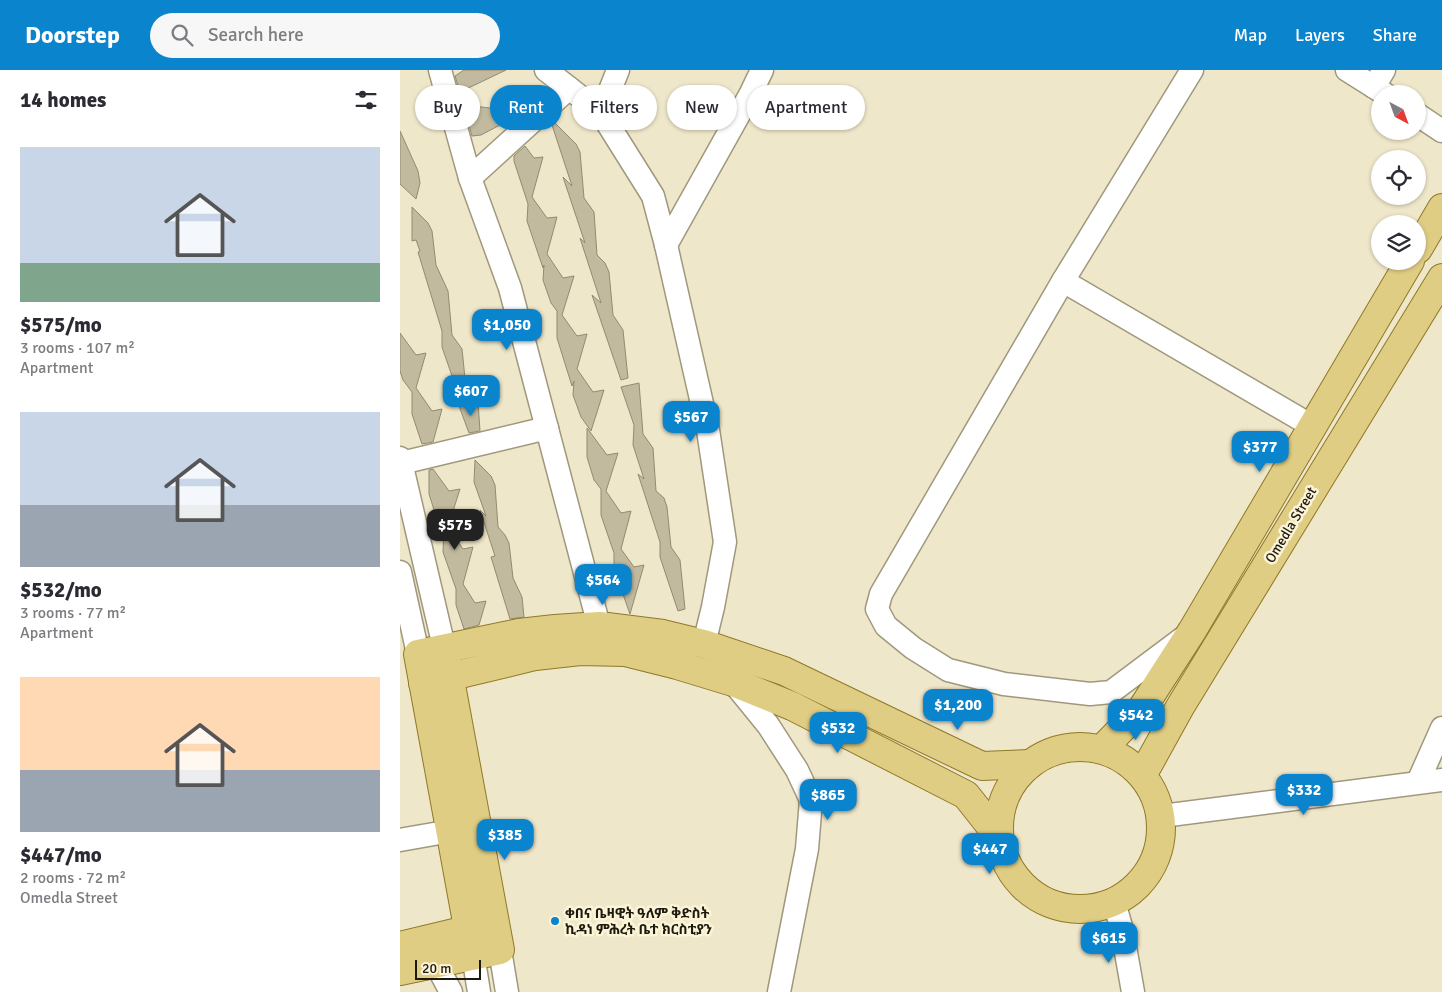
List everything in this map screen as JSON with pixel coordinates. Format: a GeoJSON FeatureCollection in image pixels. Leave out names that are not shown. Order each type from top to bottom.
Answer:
{"type":"FeatureCollection","features":[{"type":"Feature","properties":{"kind":"main road"},"geometry":{"type":"LineString","coordinates":[[1426,235],[1442,208]]}},
{"type":"Feature","properties":{"kind":"main road"},"geometry":{"type":"LineString","coordinates":[[1102,749],[1143,707],[1192,631],[1405,270]]}},
{"type":"Feature","properties":{"kind":"main road","name":"Omedla Street"},"geometry":{"type":"LineString","coordinates":[[1142,774],[1180,707],[1442,278]]}},
{"type":"Feature","properties":{"kind":"main road"},"geometry":{"type":"LineString","coordinates":[[424,683],[535,656],[580,651],[625,652],[733,682],[792,706],[966,796],[996,833],[1011,872],[1029,891],[1052,904],[1079,909],[1114,902],[1131,891],[1150,870],[1160,843],[1162,816],[1154,789],[1136,767],[1113,751],[1086,748],[1058,752],[1030,764],[982,766],[784,672],[704,644],[663,634],[599,626],[519,633],[444,647],[418,654],[471,942]]}},
{"type":"Feature","properties":{"kind":"main road"},"geometry":{"type":"LineString","coordinates":[[400,946],[471,942],[498,936],[444,647]]}},
{"type":"Feature","properties":{"kind":"main road"},"geometry":{"type":"LineString","coordinates":[[996,833],[998,809],[1009,785],[1030,764]]}},
{"type":"Feature","properties":{"kind":"main road"},"geometry":{"type":"LineString","coordinates":[[400,971],[436,964],[471,942]]}},
{"type":"Feature","properties":{"kind":"street"},"geometry":{"type":"LineString","coordinates":[[440,70],[470,178],[510,288],[599,626]]}},
{"type":"Feature","properties":{"kind":"street"},"geometry":{"type":"LineString","coordinates":[[546,70],[572,90]]}},
{"type":"Feature","properties":{"kind":"street"},"geometry":{"type":"LineString","coordinates":[[612,85],[618,70]]}},
{"type":"Feature","properties":{"kind":"street"},"geometry":{"type":"LineString","coordinates":[[666,245],[739,116],[762,70]]}},
{"type":"Feature","properties":{"kind":"street"},"geometry":{"type":"LineString","coordinates":[[1192,70],[1063,281],[881,594],[876,609],[886,626],[913,648],[948,670],[1004,684],[1090,694],[1111,692],[1192,631]]}},
{"type":"Feature","properties":{"kind":"street"},"geometry":{"type":"LineString","coordinates":[[1347,70],[1381,84]]}},
{"type":"Feature","properties":{"kind":"street"},"geometry":{"type":"LineString","coordinates":[[470,178],[569,88]]}},
{"type":"Feature","properties":{"kind":"street"},"geometry":{"type":"LineString","coordinates":[[1426,120],[1442,131]]}},
{"type":"Feature","properties":{"kind":"street"},"geometry":{"type":"LineString","coordinates":[[612,130],[653,196],[708,430],[726,542],[704,644]]}},
{"type":"Feature","properties":{"kind":"street"},"geometry":{"type":"LineString","coordinates":[[1063,281],[1312,426]]}},
{"type":"Feature","properties":{"kind":"street"},"geometry":{"type":"LineString","coordinates":[[444,647],[400,461],[547,428]]}},
{"type":"Feature","properties":{"kind":"street"},"geometry":{"type":"LineString","coordinates":[[400,572],[403,599],[418,654]]}},
{"type":"Feature","properties":{"kind":"street"},"geometry":{"type":"LineString","coordinates":[[733,682],[768,725],[797,770],[811,800],[807,849],[779,992]]}},
{"type":"Feature","properties":{"kind":"street"},"geometry":{"type":"LineString","coordinates":[[1418,782],[1442,728]]}},
{"type":"Feature","properties":{"kind":"street"},"geometry":{"type":"LineString","coordinates":[[1162,816],[1442,780]]}},
{"type":"Feature","properties":{"kind":"street"},"geometry":{"type":"LineString","coordinates":[[400,840],[451,831]]}},
{"type":"Feature","properties":{"kind":"street"},"geometry":{"type":"LineString","coordinates":[[1114,902],[1122,930],[1132,992]]}},
{"type":"Feature","properties":{"kind":"street"},"geometry":{"type":"LineString","coordinates":[[498,936],[507,992]]}},
{"type":"Feature","properties":{"kind":"street"},"geometry":{"type":"LineString","coordinates":[[471,942],[478,992]]}},
{"type":"Feature","properties":{"kind":"street"},"geometry":{"type":"LineString","coordinates":[[436,964],[451,992]]}},
{"type":"Feature","properties":{"kind":"building"},"geometry":{"type":"Polygon","coordinates":[[[464,70],[506,70],[475,85],[458,85],[455,76],[464,70]]]}},
{"type":"Feature","properties":{"kind":"building"},"geometry":{"type":"Polygon","coordinates":[[[480,107],[490,108],[491,130],[481,135],[472,136],[470,130],[480,130],[480,107]]]}},
{"type":"Feature","properties":{"kind":"building"},"geometry":{"type":"Polygon","coordinates":[[[554,130],[562,130],[576,144],[580,152],[584,198],[594,212],[597,255],[605,263],[609,272],[613,315],[623,330],[628,378],[621,380],[592,295],[601,303],[580,238],[585,243],[563,177],[572,186],[554,130]]]}},
{"type":"Feature","properties":{"kind":"building"},"geometry":{"type":"Polygon","coordinates":[[[400,131],[418,171],[420,183],[416,199],[400,184],[400,131]]]}},
{"type":"Feature","properties":{"kind":"building"},"geometry":{"type":"Polygon","coordinates":[[[525,146],[534,158],[543,157],[532,197],[547,218],[557,217],[547,254],[563,278],[574,276],[562,315],[577,336],[587,334],[577,369],[593,392],[604,390],[591,431],[581,417],[573,395],[574,381],[572,386],[557,338],[557,311],[551,303],[543,280],[544,265],[543,268],[527,221],[528,204],[514,161],[514,156],[525,146]]]}},
{"type":"Feature","properties":{"kind":"building"},"geometry":{"type":"Polygon","coordinates":[[[412,207],[428,223],[432,231],[436,265],[448,291],[452,335],[462,349],[467,398],[460,399],[442,347],[442,331],[418,252],[420,251],[416,240],[412,241],[412,207]]]}},
{"type":"Feature","properties":{"kind":"building"},"geometry":{"type":"Polygon","coordinates":[[[400,333],[416,355],[426,353],[416,388],[432,411],[442,409],[433,442],[422,444],[412,414],[412,392],[403,380],[400,371],[400,333]]]}},
{"type":"Feature","properties":{"kind":"building"},"geometry":{"type":"Polygon","coordinates":[[[639,383],[643,434],[653,448],[656,491],[664,498],[667,507],[671,547],[680,560],[685,609],[678,611],[660,557],[660,542],[638,474],[644,479],[633,445],[634,425],[621,387],[639,383]]]}},
{"type":"Feature","properties":{"kind":"building"},"geometry":{"type":"Polygon","coordinates":[[[478,402],[480,431],[469,433],[459,406],[478,402]]]}},
{"type":"Feature","properties":{"kind":"building"},"geometry":{"type":"Polygon","coordinates":[[[587,428],[607,455],[618,453],[606,491],[621,513],[631,511],[621,549],[634,567],[644,565],[630,614],[614,569],[614,553],[601,515],[601,489],[594,480],[587,457],[587,428]]]}},
{"type":"Feature","properties":{"kind":"building"},"geometry":{"type":"Polygon","coordinates":[[[475,460],[491,476],[495,485],[498,527],[509,543],[513,578],[522,597],[524,617],[510,619],[491,557],[495,556],[480,510],[486,516],[474,482],[475,460]]]}},
{"type":"Feature","properties":{"kind":"building"},"geometry":{"type":"Polygon","coordinates":[[[433,469],[449,491],[460,489],[448,527],[463,549],[473,547],[463,584],[475,603],[486,601],[479,625],[464,629],[456,605],[456,589],[443,552],[444,526],[436,516],[429,494],[429,470],[433,469]]]}},
{"type":"Feature","properties":{"kind":"place","name":"ቀበና ቤዛዊት ዓለም ቅድስት ኪዳነ ምሕረት ቤተ ክርስቲያን"},"geometry":{"type":"Point","coordinates":[555,921]}}]}
